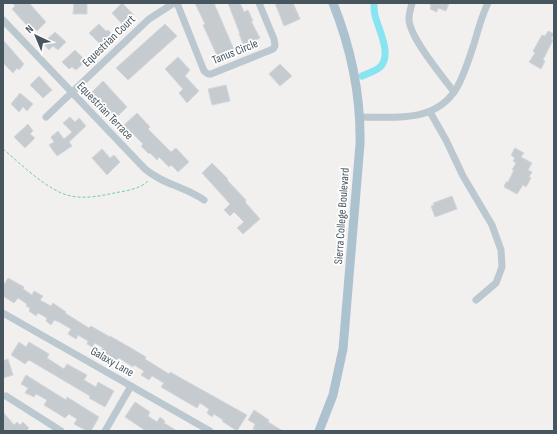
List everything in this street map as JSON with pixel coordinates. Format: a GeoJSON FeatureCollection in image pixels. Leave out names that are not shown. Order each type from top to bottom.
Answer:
{"type":"FeatureCollection","features":[{"type":"Feature","properties":{"kind":"main road","name":"Sierra College Boulevard"},"geometry":{"type":"LineString","coordinates":[[319,431],[333,395],[343,349],[359,156],[360,117],[353,67],[333,3]]}},
{"type":"Feature","properties":{"kind":"street","name":"Equestrian Court"},"geometry":{"type":"LineString","coordinates":[[46,117],[149,19],[174,3]]}},
{"type":"Feature","properties":{"kind":"street","name":"Tanus Circle"},"geometry":{"type":"LineString","coordinates":[[177,3],[204,71],[208,74],[273,49],[275,46],[274,39],[259,3]]}},
{"type":"Feature","properties":{"kind":"street"},"geometry":{"type":"LineString","coordinates":[[412,3],[409,18],[410,27],[419,43],[454,92]]}},
{"type":"Feature","properties":{"kind":"street"},"geometry":{"type":"LineString","coordinates":[[360,117],[412,117],[430,112],[442,105],[454,92],[467,65],[488,3]]}},
{"type":"Feature","properties":{"kind":"street","name":"Equestrian Terrace"},"geometry":{"type":"LineString","coordinates":[[3,20],[153,176],[164,182],[191,191],[204,200]]}},
{"type":"Feature","properties":{"kind":"street"},"geometry":{"type":"LineString","coordinates":[[430,112],[446,140],[463,176],[492,225],[502,250],[502,266],[496,283],[476,300]]}},
{"type":"Feature","properties":{"kind":"street","name":"Galaxy Lane"},"geometry":{"type":"LineString","coordinates":[[3,313],[210,431]]}},
{"type":"Feature","properties":{"kind":"street"},"geometry":{"type":"LineString","coordinates":[[105,431],[131,386]]}},
{"type":"Feature","properties":{"kind":"street"},"geometry":{"type":"LineString","coordinates":[[6,396],[61,431]]}},
{"type":"Feature","properties":{"kind":"path"},"geometry":{"type":"LineString","coordinates":[[3,149],[55,191],[71,196],[97,197],[122,192],[142,185],[153,176]]}},
{"type":"Feature","properties":{"kind":"building"},"geometry":{"type":"Polygon","coordinates":[[[12,3],[29,3],[46,22],[37,31],[33,27],[31,30],[12,9],[15,6],[12,3]]]}},
{"type":"Feature","properties":{"kind":"building"},"geometry":{"type":"Polygon","coordinates":[[[74,3],[87,3],[87,14],[73,14],[74,3]]]}},
{"type":"Feature","properties":{"kind":"building"},"geometry":{"type":"Polygon","coordinates":[[[122,3],[134,15],[123,25],[112,13],[122,3]]]}},
{"type":"Feature","properties":{"kind":"building"},"geometry":{"type":"Polygon","coordinates":[[[195,3],[214,3],[235,52],[219,60],[195,3]]]}},
{"type":"Feature","properties":{"kind":"building"},"geometry":{"type":"Polygon","coordinates":[[[228,3],[240,3],[244,12],[248,10],[253,21],[251,21],[260,38],[244,46],[228,3]]]}},
{"type":"Feature","properties":{"kind":"building"},"geometry":{"type":"Polygon","coordinates":[[[275,3],[293,3],[300,19],[284,26],[275,3]]]}},
{"type":"Feature","properties":{"kind":"building"},"geometry":{"type":"Polygon","coordinates":[[[427,3],[449,3],[446,11],[438,8],[437,12],[430,9],[431,5],[427,3]]]}},
{"type":"Feature","properties":{"kind":"building"},"geometry":{"type":"Polygon","coordinates":[[[99,24],[113,35],[102,46],[89,33],[99,24]]]}},
{"type":"Feature","properties":{"kind":"building"},"geometry":{"type":"Polygon","coordinates":[[[165,24],[177,36],[128,80],[116,68],[165,24]]]}},
{"type":"Feature","properties":{"kind":"building"},"geometry":{"type":"Polygon","coordinates":[[[548,31],[554,34],[551,39],[553,40],[543,60],[545,61],[541,69],[529,62],[535,53],[533,51],[542,35],[545,36],[548,31]]]}},
{"type":"Feature","properties":{"kind":"building"},"geometry":{"type":"Polygon","coordinates":[[[55,32],[66,42],[58,50],[53,46],[49,50],[43,43],[55,32]]]}},
{"type":"Feature","properties":{"kind":"building"},"geometry":{"type":"Polygon","coordinates":[[[3,40],[24,64],[19,70],[17,68],[13,73],[3,63],[3,40]]]}},
{"type":"Feature","properties":{"kind":"building"},"geometry":{"type":"Polygon","coordinates":[[[75,50],[86,61],[76,70],[72,67],[69,69],[62,62],[75,50]]]}},
{"type":"Feature","properties":{"kind":"building"},"geometry":{"type":"Polygon","coordinates":[[[178,57],[190,70],[185,76],[199,91],[187,103],[179,93],[183,89],[165,69],[178,57]]]}},
{"type":"Feature","properties":{"kind":"building"},"geometry":{"type":"Polygon","coordinates":[[[280,64],[292,76],[280,86],[269,74],[280,64]]]}},
{"type":"Feature","properties":{"kind":"building"},"geometry":{"type":"Polygon","coordinates":[[[39,76],[52,90],[43,98],[30,85],[39,76]]]}},
{"type":"Feature","properties":{"kind":"building"},"geometry":{"type":"Polygon","coordinates":[[[103,81],[127,107],[118,116],[115,113],[113,115],[93,97],[95,95],[92,92],[103,81]]]}},
{"type":"Feature","properties":{"kind":"building"},"geometry":{"type":"Polygon","coordinates":[[[226,85],[230,101],[212,105],[208,89],[226,85]]]}},
{"type":"Feature","properties":{"kind":"building"},"geometry":{"type":"Polygon","coordinates":[[[20,93],[33,104],[27,111],[23,107],[19,112],[11,104],[20,93]]]}},
{"type":"Feature","properties":{"kind":"building"},"geometry":{"type":"Polygon","coordinates":[[[137,113],[150,127],[148,129],[171,152],[176,148],[189,162],[178,172],[171,165],[169,167],[159,157],[157,160],[150,153],[149,154],[141,146],[143,144],[123,126],[137,113]]]}},
{"type":"Feature","properties":{"kind":"building"},"geometry":{"type":"Polygon","coordinates":[[[70,117],[75,122],[79,118],[86,126],[69,142],[72,146],[57,156],[49,145],[54,142],[51,137],[58,131],[64,139],[72,132],[63,123],[70,117]]]}},
{"type":"Feature","properties":{"kind":"building"},"geometry":{"type":"Polygon","coordinates":[[[28,124],[33,131],[30,134],[35,138],[25,148],[14,137],[28,124]]]}},
{"type":"Feature","properties":{"kind":"building"},"geometry":{"type":"Polygon","coordinates":[[[515,148],[524,153],[521,157],[532,163],[528,170],[532,172],[529,177],[531,178],[526,187],[523,185],[517,194],[504,187],[514,170],[512,170],[516,163],[513,161],[515,158],[511,155],[515,148]]]}},
{"type":"Feature","properties":{"kind":"building"},"geometry":{"type":"Polygon","coordinates":[[[102,149],[110,158],[114,155],[120,162],[107,175],[92,158],[102,149]]]}},
{"type":"Feature","properties":{"kind":"building"},"geometry":{"type":"Polygon","coordinates":[[[212,163],[246,200],[245,202],[260,219],[243,234],[237,228],[244,222],[234,212],[230,216],[224,210],[230,204],[202,173],[212,163]]]}},
{"type":"Feature","properties":{"kind":"building"},"geometry":{"type":"Polygon","coordinates":[[[452,196],[457,209],[435,217],[431,206],[434,205],[433,203],[452,196]]]}},
{"type":"Feature","properties":{"kind":"building"},"geometry":{"type":"Polygon","coordinates":[[[8,278],[24,287],[23,289],[32,295],[34,291],[43,296],[40,300],[51,306],[53,303],[66,312],[65,313],[89,328],[91,326],[131,348],[169,374],[170,372],[247,415],[237,431],[214,414],[212,417],[207,413],[209,409],[200,403],[197,408],[161,387],[164,383],[152,376],[149,380],[141,375],[144,371],[134,365],[133,367],[119,358],[116,361],[101,352],[103,348],[95,343],[92,347],[87,344],[88,341],[78,335],[76,339],[68,334],[71,329],[59,322],[54,320],[51,325],[46,321],[47,318],[38,313],[36,316],[29,311],[30,308],[26,306],[27,304],[18,298],[14,303],[3,296],[3,286],[8,278]]]}},
{"type":"Feature","properties":{"kind":"building"},"geometry":{"type":"Polygon","coordinates":[[[19,342],[26,347],[29,342],[49,354],[47,358],[64,369],[67,364],[87,375],[84,380],[96,387],[98,382],[114,391],[105,407],[89,398],[90,396],[29,360],[25,364],[11,355],[19,342]]]}},
{"type":"Feature","properties":{"kind":"building"},"geometry":{"type":"Polygon","coordinates":[[[8,359],[13,375],[3,378],[3,361],[8,359]]]}},
{"type":"Feature","properties":{"kind":"building"},"geometry":{"type":"Polygon","coordinates":[[[26,375],[66,400],[67,397],[99,417],[91,431],[87,431],[74,424],[77,419],[69,414],[65,418],[44,405],[47,400],[36,394],[34,397],[25,393],[28,388],[21,384],[26,375]]]}},
{"type":"Feature","properties":{"kind":"building"},"geometry":{"type":"Polygon","coordinates":[[[135,402],[150,412],[148,416],[157,422],[160,417],[165,421],[164,423],[177,431],[146,431],[125,417],[135,402]]]}},
{"type":"Feature","properties":{"kind":"building"},"geometry":{"type":"Polygon","coordinates":[[[254,410],[269,420],[268,422],[283,431],[257,431],[253,429],[255,424],[248,420],[254,410]]]}},
{"type":"Feature","properties":{"kind":"building"},"geometry":{"type":"Polygon","coordinates":[[[3,412],[14,425],[17,422],[20,425],[23,422],[29,428],[26,431],[3,431],[3,412]]]}},
{"type":"Feature","properties":{"kind":"waterway"},"geometry":{"type":"LineString","coordinates":[[362,76],[379,68],[384,61],[385,55],[385,48],[375,14],[374,3]]}}]}
